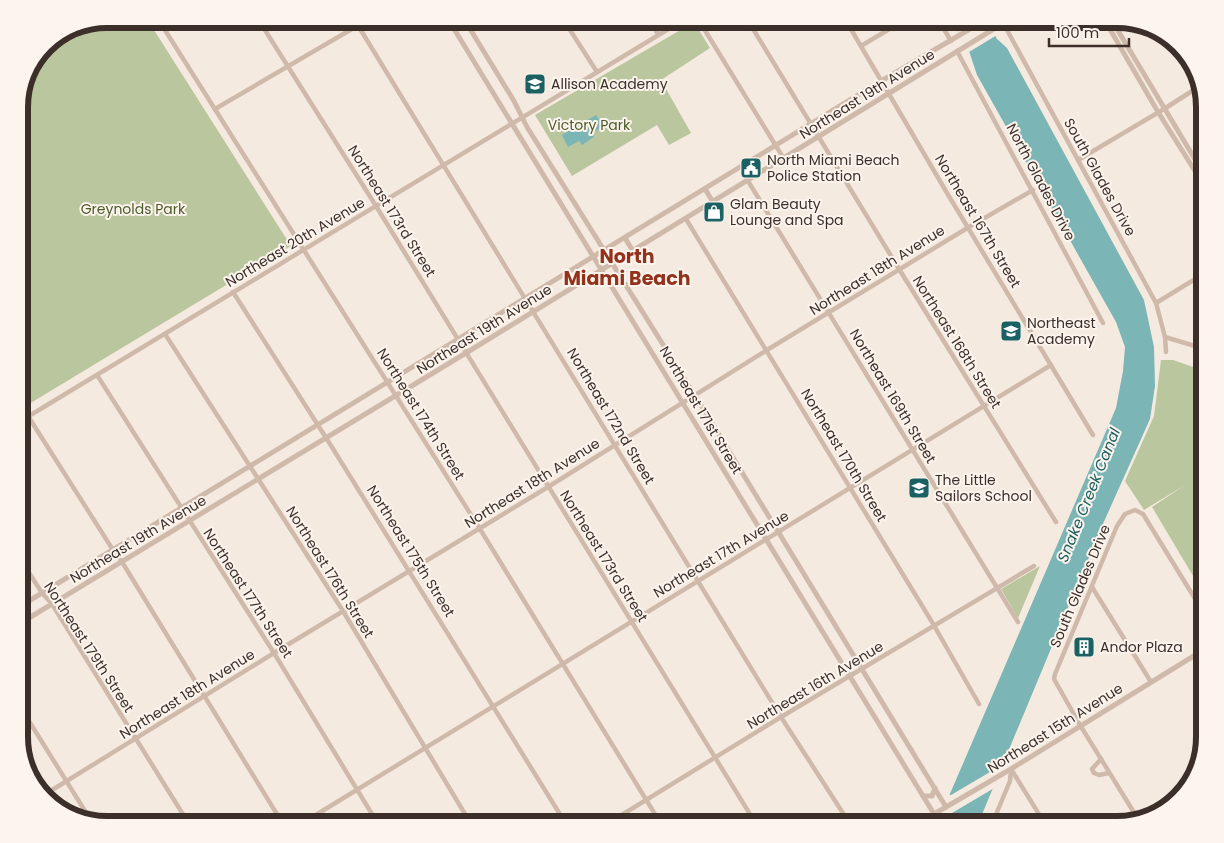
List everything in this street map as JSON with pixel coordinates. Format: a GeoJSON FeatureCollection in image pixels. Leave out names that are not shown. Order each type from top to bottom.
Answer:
{"type":"FeatureCollection","features":[{"type":"Feature","properties":{"kind":"street","name":"Northeast 174th Street"},"geometry":{"type":"LineString","coordinates":[[163,27],[397,395],[656,816]]}},
{"type":"Feature","properties":{"kind":"street","name":"Northeast 173rd Street"},"geometry":{"type":"LineString","coordinates":[[263,27],[376,206],[751,816]]}},
{"type":"Feature","properties":{"kind":"street"},"geometry":{"type":"LineString","coordinates":[[215,109],[355,27]]}},
{"type":"Feature","properties":{"kind":"street","name":"Northeast 172nd Street"},"geometry":{"type":"LineString","coordinates":[[359,27],[698,582],[845,816]]}},
{"type":"Feature","properties":{"kind":"street","name":"Northeast 171st Street"},"geometry":{"type":"LineString","coordinates":[[453,27],[934,814]]}},
{"type":"Feature","properties":{"kind":"street","name":"Northeast 171st Street"},"geometry":{"type":"LineString","coordinates":[[469,27],[604,251],[935,788],[944,806]]}},
{"type":"Feature","properties":{"kind":"street"},"geometry":{"type":"LineString","coordinates":[[568,27],[597,72]]}},
{"type":"Feature","properties":{"kind":"street"},"geometry":{"type":"LineString","coordinates":[[654,27],[658,34]]}},
{"type":"Feature","properties":{"kind":"street","name":"Northeast 20th Avenue"},"geometry":{"type":"LineString","coordinates":[[28,416],[671,27]]}},
{"type":"Feature","properties":{"kind":"street"},"geometry":{"type":"LineString","coordinates":[[703,27],[784,159]]}},
{"type":"Feature","properties":{"kind":"street","name":"Northeast 168th Street"},"geometry":{"type":"LineString","coordinates":[[752,27],[899,270],[1056,522]]}},
{"type":"Feature","properties":{"kind":"street","name":"Northeast 167th Street"},"geometry":{"type":"LineString","coordinates":[[850,27],[1093,435]]}},
{"type":"Feature","properties":{"kind":"street"},"geometry":{"type":"LineString","coordinates":[[861,46],[893,27]]}},
{"type":"Feature","properties":{"kind":"street"},"geometry":{"type":"LineString","coordinates":[[943,27],[951,41]]}},
{"type":"Feature","properties":{"kind":"street","name":"Northeast 19th Avenue"},"geometry":{"type":"LineString","coordinates":[[28,602],[973,27]]}},
{"type":"Feature","properties":{"kind":"street","name":"Northeast 19th Avenue"},"geometry":{"type":"LineString","coordinates":[[28,619],[466,354],[995,27]]}},
{"type":"Feature","properties":{"kind":"street","name":"South Glades Drive"},"geometry":{"type":"LineString","coordinates":[[1005,27],[1156,303],[1165,336],[1166,352]]}},
{"type":"Feature","properties":{"kind":"street"},"geometry":{"type":"LineString","coordinates":[[1109,27],[1196,173]]}},
{"type":"Feature","properties":{"kind":"street"},"geometry":{"type":"LineString","coordinates":[[1117,27],[1196,161]]}},
{"type":"Feature","properties":{"kind":"street","name":"North Glades Drive"},"geometry":{"type":"LineString","coordinates":[[957,51],[1103,323]]}},
{"type":"Feature","properties":{"kind":"street"},"geometry":{"type":"LineString","coordinates":[[1078,160],[1195,89]]}},
{"type":"Feature","properties":{"kind":"street","name":"Northeast 169th Street"},"geometry":{"type":"LineString","coordinates":[[748,181],[1018,622]]}},
{"type":"Feature","properties":{"kind":"street"},"geometry":{"type":"LineString","coordinates":[[705,189],[713,202]]}},
{"type":"Feature","properties":{"kind":"street","name":"Northeast 18th Avenue"},"geometry":{"type":"LineString","coordinates":[[50,791],[548,487],[767,350],[1032,190]]}},
{"type":"Feature","properties":{"kind":"street","name":"Northeast 170th Street"},"geometry":{"type":"LineString","coordinates":[[686,219],[934,626],[979,704]]}},
{"type":"Feature","properties":{"kind":"street"},"geometry":{"type":"LineString","coordinates":[[625,238],[633,251]]}},
{"type":"Feature","properties":{"kind":"street"},"geometry":{"type":"LineString","coordinates":[[1156,303],[1196,279]]}},
{"type":"Feature","properties":{"kind":"street","name":"Northeast 175th Street"},"geometry":{"type":"LineString","coordinates":[[233,292],[410,571],[561,816]]}},
{"type":"Feature","properties":{"kind":"street"},"geometry":{"type":"LineString","coordinates":[[629,315],[640,309]]}},
{"type":"Feature","properties":{"kind":"street","name":"Northeast 176th Street"},"geometry":{"type":"LineString","coordinates":[[165,334],[343,611],[466,816]]}},
{"type":"Feature","properties":{"kind":"street"},"geometry":{"type":"LineString","coordinates":[[1165,336],[1196,346]]}},
{"type":"Feature","properties":{"kind":"street"},"geometry":{"type":"LineString","coordinates":[[663,370],[674,362]]}},
{"type":"Feature","properties":{"kind":"street","name":"Northeast 17th Avenue"},"geometry":{"type":"LineString","coordinates":[[313,816],[1051,365]]}},
{"type":"Feature","properties":{"kind":"street","name":"Northeast 177th Street"},"geometry":{"type":"LineString","coordinates":[[97,375],[274,653],[373,816]]}},
{"type":"Feature","properties":{"kind":"street"},"geometry":{"type":"LineString","coordinates":[[28,416],[112,550],[122,562],[279,816]]}},
{"type":"Feature","properties":{"kind":"street","name":"South Glades Drive"},"geometry":{"type":"LineString","coordinates":[[1080,725],[1054,679],[1055,674],[1117,526],[1126,514],[1135,510],[1143,514],[1196,600]]}},
{"type":"Feature","properties":{"kind":"street","name":"Northeast 16th Avenue"},"geometry":{"type":"LineString","coordinates":[[621,816],[1034,566]]}},
{"type":"Feature","properties":{"kind":"street","name":"Northeast 179th Street"},"geometry":{"type":"LineString","coordinates":[[28,571],[42,594],[52,604],[184,816]]}},
{"type":"Feature","properties":{"kind":"street"},"geometry":{"type":"LineString","coordinates":[[1092,587],[1151,682]]}},
{"type":"Feature","properties":{"kind":"street","name":"Northeast 15th Avenue"},"geometry":{"type":"LineString","coordinates":[[930,816],[944,806],[1011,769],[1196,654]]}},
{"type":"Feature","properties":{"kind":"street"},"geometry":{"type":"LineString","coordinates":[[28,720],[86,812]]}},
{"type":"Feature","properties":{"kind":"street"},"geometry":{"type":"LineString","coordinates":[[1080,725],[1133,814]]}},
{"type":"Feature","properties":{"kind":"street"},"geometry":{"type":"LineString","coordinates":[[1101,759],[1092,769],[1094,773],[1110,773]]}},
{"type":"Feature","properties":{"kind":"street"},"geometry":{"type":"LineString","coordinates":[[995,816],[1010,780],[1011,769]]}},
{"type":"Feature","properties":{"kind":"street"},"geometry":{"type":"LineString","coordinates":[[1011,769],[1040,816]]}},
{"type":"Feature","properties":{"kind":"street"},"geometry":{"type":"LineString","coordinates":[[923,796],[932,796],[935,788]]}},
{"type":"Feature","properties":{"kind":"green space","name":"Greynolds Park"},"geometry":{"type":"Polygon","coordinates":[[[106,27],[152,27],[291,246],[28,405],[28,101],[30,86],[44,58],[54,47],[76,33],[106,27]]]}},
{"type":"Feature","properties":{"kind":"green space","name":"Victory Park"},"geometry":{"type":"Polygon","coordinates":[[[685,27],[697,27],[710,48],[661,80],[691,133],[669,145],[657,125],[572,176],[535,115],[685,27]]]}},
{"type":"Feature","properties":{"kind":"green space"},"geometry":{"type":"Polygon","coordinates":[[[1161,360],[1173,360],[1196,368],[1196,581],[1152,507],[1185,485],[1144,510],[1125,481],[1154,416],[1161,360]]]}},
{"type":"Feature","properties":{"kind":"green space"},"geometry":{"type":"Polygon","coordinates":[[[1040,566],[1018,618],[1001,589],[1040,566]]]}},
{"type":"Feature","properties":{"kind":"water","name":"Snake Creek Canal"},"geometry":{"type":"Polygon","coordinates":[[[955,27],[990,27],[997,39],[1007,48],[1144,300],[1154,347],[1155,386],[1150,419],[1102,526],[981,816],[940,816],[1116,408],[1123,371],[1125,347],[1116,322],[977,75],[969,51],[955,27]]]}},
{"type":"Feature","properties":{"kind":"water"},"geometry":{"type":"Polygon","coordinates":[[[596,115],[603,126],[593,133],[594,137],[582,145],[579,141],[568,147],[562,135],[596,115]]]}},
{"type":"Feature","properties":{"kind":"pier"},"geometry":{"type":"Polygon","coordinates":[[[959,27],[992,27],[997,35],[969,52],[956,29],[959,27]]]}},
{"type":"Feature","properties":{"kind":"pier"},"geometry":{"type":"Polygon","coordinates":[[[1007,762],[996,787],[947,816],[938,816],[947,795],[951,795],[1007,762]]]}},
{"type":"Feature","properties":{"kind":"place","name":"Allison Academy"},"geometry":{"type":"Point","coordinates":[535,84]}},
{"type":"Feature","properties":{"kind":"place","name":"North Miami Beach Police Station"},"geometry":{"type":"Point","coordinates":[751,168]}},
{"type":"Feature","properties":{"kind":"place","name":"Glam Beauty Lounge and Spa"},"geometry":{"type":"Point","coordinates":[714,212]}},
{"type":"Feature","properties":{"kind":"place","name":"Northeast Academy"},"geometry":{"type":"Point","coordinates":[1011,331]}},
{"type":"Feature","properties":{"kind":"place","name":"The Little Sailors School"},"geometry":{"type":"Point","coordinates":[919,488]}},
{"type":"Feature","properties":{"kind":"place","name":"Andor Plaza"},"geometry":{"type":"Point","coordinates":[1084,647]}},
{"type":"Feature","properties":{"kind":"district","name":"North Miami Beach"},"geometry":{"type":"Point","coordinates":[627,267]}}]}
